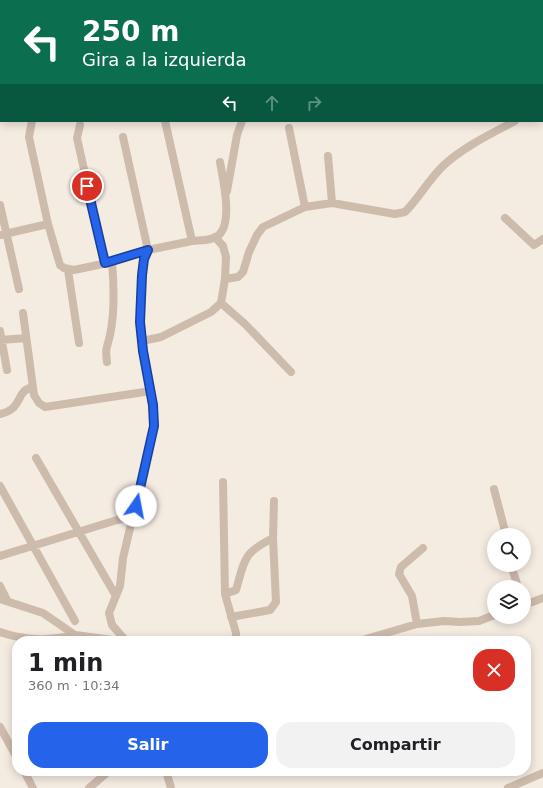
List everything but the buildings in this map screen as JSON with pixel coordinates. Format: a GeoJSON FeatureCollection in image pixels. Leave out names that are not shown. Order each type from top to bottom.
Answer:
{"type":"FeatureCollection","features":[{"type":"Feature","properties":{"kind":"street"},"geometry":{"type":"LineString","coordinates":[[32,122],[30,137],[48,224],[60,265],[68,270],[108,262],[148,250],[215,237],[219,234],[224,225],[225,197],[237,135],[242,122]]}},
{"type":"Feature","properties":{"kind":"street"},"geometry":{"type":"LineString","coordinates":[[165,122],[192,241]]}},
{"type":"Feature","properties":{"kind":"street"},"geometry":{"type":"LineString","coordinates":[[225,278],[238,277],[243,272],[249,252],[257,234],[263,228],[306,207],[332,203],[395,214],[405,212],[437,172],[452,158],[466,148],[513,122]]}},
{"type":"Feature","properties":{"kind":"street"},"geometry":{"type":"LineString","coordinates":[[80,125],[77,138],[114,284],[110,336],[105,349],[107,362]]}},
{"type":"Feature","properties":{"kind":"street"},"geometry":{"type":"LineString","coordinates":[[289,128],[306,207]]}},
{"type":"Feature","properties":{"kind":"street"},"geometry":{"type":"LineString","coordinates":[[122,137],[148,250],[144,259],[142,275],[140,322],[151,391],[154,432],[123,558],[120,586],[110,608],[112,625],[122,636]]}},
{"type":"Feature","properties":{"kind":"street"},"geometry":{"type":"LineString","coordinates":[[328,156],[332,203]]}},
{"type":"Feature","properties":{"kind":"street"},"geometry":{"type":"LineString","coordinates":[[220,162],[225,197]]}},
{"type":"Feature","properties":{"kind":"street"},"geometry":{"type":"LineString","coordinates":[[0,204],[4,234],[19,290]]}},
{"type":"Feature","properties":{"kind":"street"},"geometry":{"type":"LineString","coordinates":[[505,218],[534,245],[543,239]]}},
{"type":"Feature","properties":{"kind":"street"},"geometry":{"type":"LineString","coordinates":[[4,234],[48,224]]}},
{"type":"Feature","properties":{"kind":"street"},"geometry":{"type":"LineString","coordinates":[[142,341],[161,337],[211,312],[221,303],[225,278],[226,256],[223,246],[215,237]]}},
{"type":"Feature","properties":{"kind":"street"},"geometry":{"type":"LineString","coordinates":[[68,270],[79,343]]}},
{"type":"Feature","properties":{"kind":"street"},"geometry":{"type":"LineString","coordinates":[[221,303],[246,324],[291,372]]}},
{"type":"Feature","properties":{"kind":"street"},"geometry":{"type":"LineString","coordinates":[[23,313],[33,387],[37,400],[45,407],[151,391]]}},
{"type":"Feature","properties":{"kind":"street"},"geometry":{"type":"LineString","coordinates":[[0,331],[7,370]]}},
{"type":"Feature","properties":{"kind":"street"},"geometry":{"type":"LineString","coordinates":[[1,340],[26,338]]}},
{"type":"Feature","properties":{"kind":"street"},"geometry":{"type":"LineString","coordinates":[[0,414],[12,410],[17,404],[22,393],[33,387]]}},
{"type":"Feature","properties":{"kind":"street"},"geometry":{"type":"LineString","coordinates":[[36,458],[80,531],[116,596]]}},
{"type":"Feature","properties":{"kind":"street"},"geometry":{"type":"LineString","coordinates":[[223,482],[225,594],[232,617],[235,636]]}},
{"type":"Feature","properties":{"kind":"street"},"geometry":{"type":"LineString","coordinates":[[0,486],[75,622]]}},
{"type":"Feature","properties":{"kind":"street"},"geometry":{"type":"LineString","coordinates":[[494,489],[504,528]]}},
{"type":"Feature","properties":{"kind":"street"},"geometry":{"type":"LineString","coordinates":[[232,617],[270,610],[274,607],[276,602],[273,538],[274,501]]}},
{"type":"Feature","properties":{"kind":"street"},"geometry":{"type":"LineString","coordinates":[[0,556],[33,547],[80,531],[133,517]]}},
{"type":"Feature","properties":{"kind":"street"},"geometry":{"type":"LineString","coordinates":[[225,594],[236,590],[247,555],[260,545],[273,538]]}},
{"type":"Feature","properties":{"kind":"street"},"geometry":{"type":"LineString","coordinates":[[417,624],[412,596],[399,574],[401,567],[423,548]]}},
{"type":"Feature","properties":{"kind":"street"},"geometry":{"type":"LineString","coordinates":[[0,586],[3,600],[43,613],[75,635]]}},
{"type":"Feature","properties":{"kind":"street"},"geometry":{"type":"LineString","coordinates":[[531,602],[543,598]]}},
{"type":"Feature","properties":{"kind":"street"},"geometry":{"type":"LineString","coordinates":[[387,636],[417,624],[444,621],[479,621],[487,618]]}},
{"type":"Feature","properties":{"kind":"street"},"geometry":{"type":"LineString","coordinates":[[0,632],[15,636]]}},
{"type":"Feature","properties":{"kind":"street"},"geometry":{"type":"LineString","coordinates":[[71,636],[82,636]]}},
{"type":"Feature","properties":{"kind":"street"},"geometry":{"type":"LineString","coordinates":[[0,727],[12,749]]}},
{"type":"Feature","properties":{"kind":"street"},"geometry":{"type":"LineString","coordinates":[[508,788],[543,773]]}},
{"type":"Feature","properties":{"kind":"street"},"geometry":{"type":"LineString","coordinates":[[27,776],[33,788]]}},
{"type":"Feature","properties":{"kind":"street"},"geometry":{"type":"LineString","coordinates":[[89,788],[103,776]]}},
{"type":"Feature","properties":{"kind":"street"},"geometry":{"type":"LineString","coordinates":[[167,776],[171,788]]}},
{"type":"Feature","properties":{"kind":"route"},"geometry":{"type":"LineString","coordinates":[[87,186],[105,263],[148,250],[144,259],[142,275],[140,322],[143,351],[153,405],[154,426],[153,437],[141,478],[136,506]]}}]}
